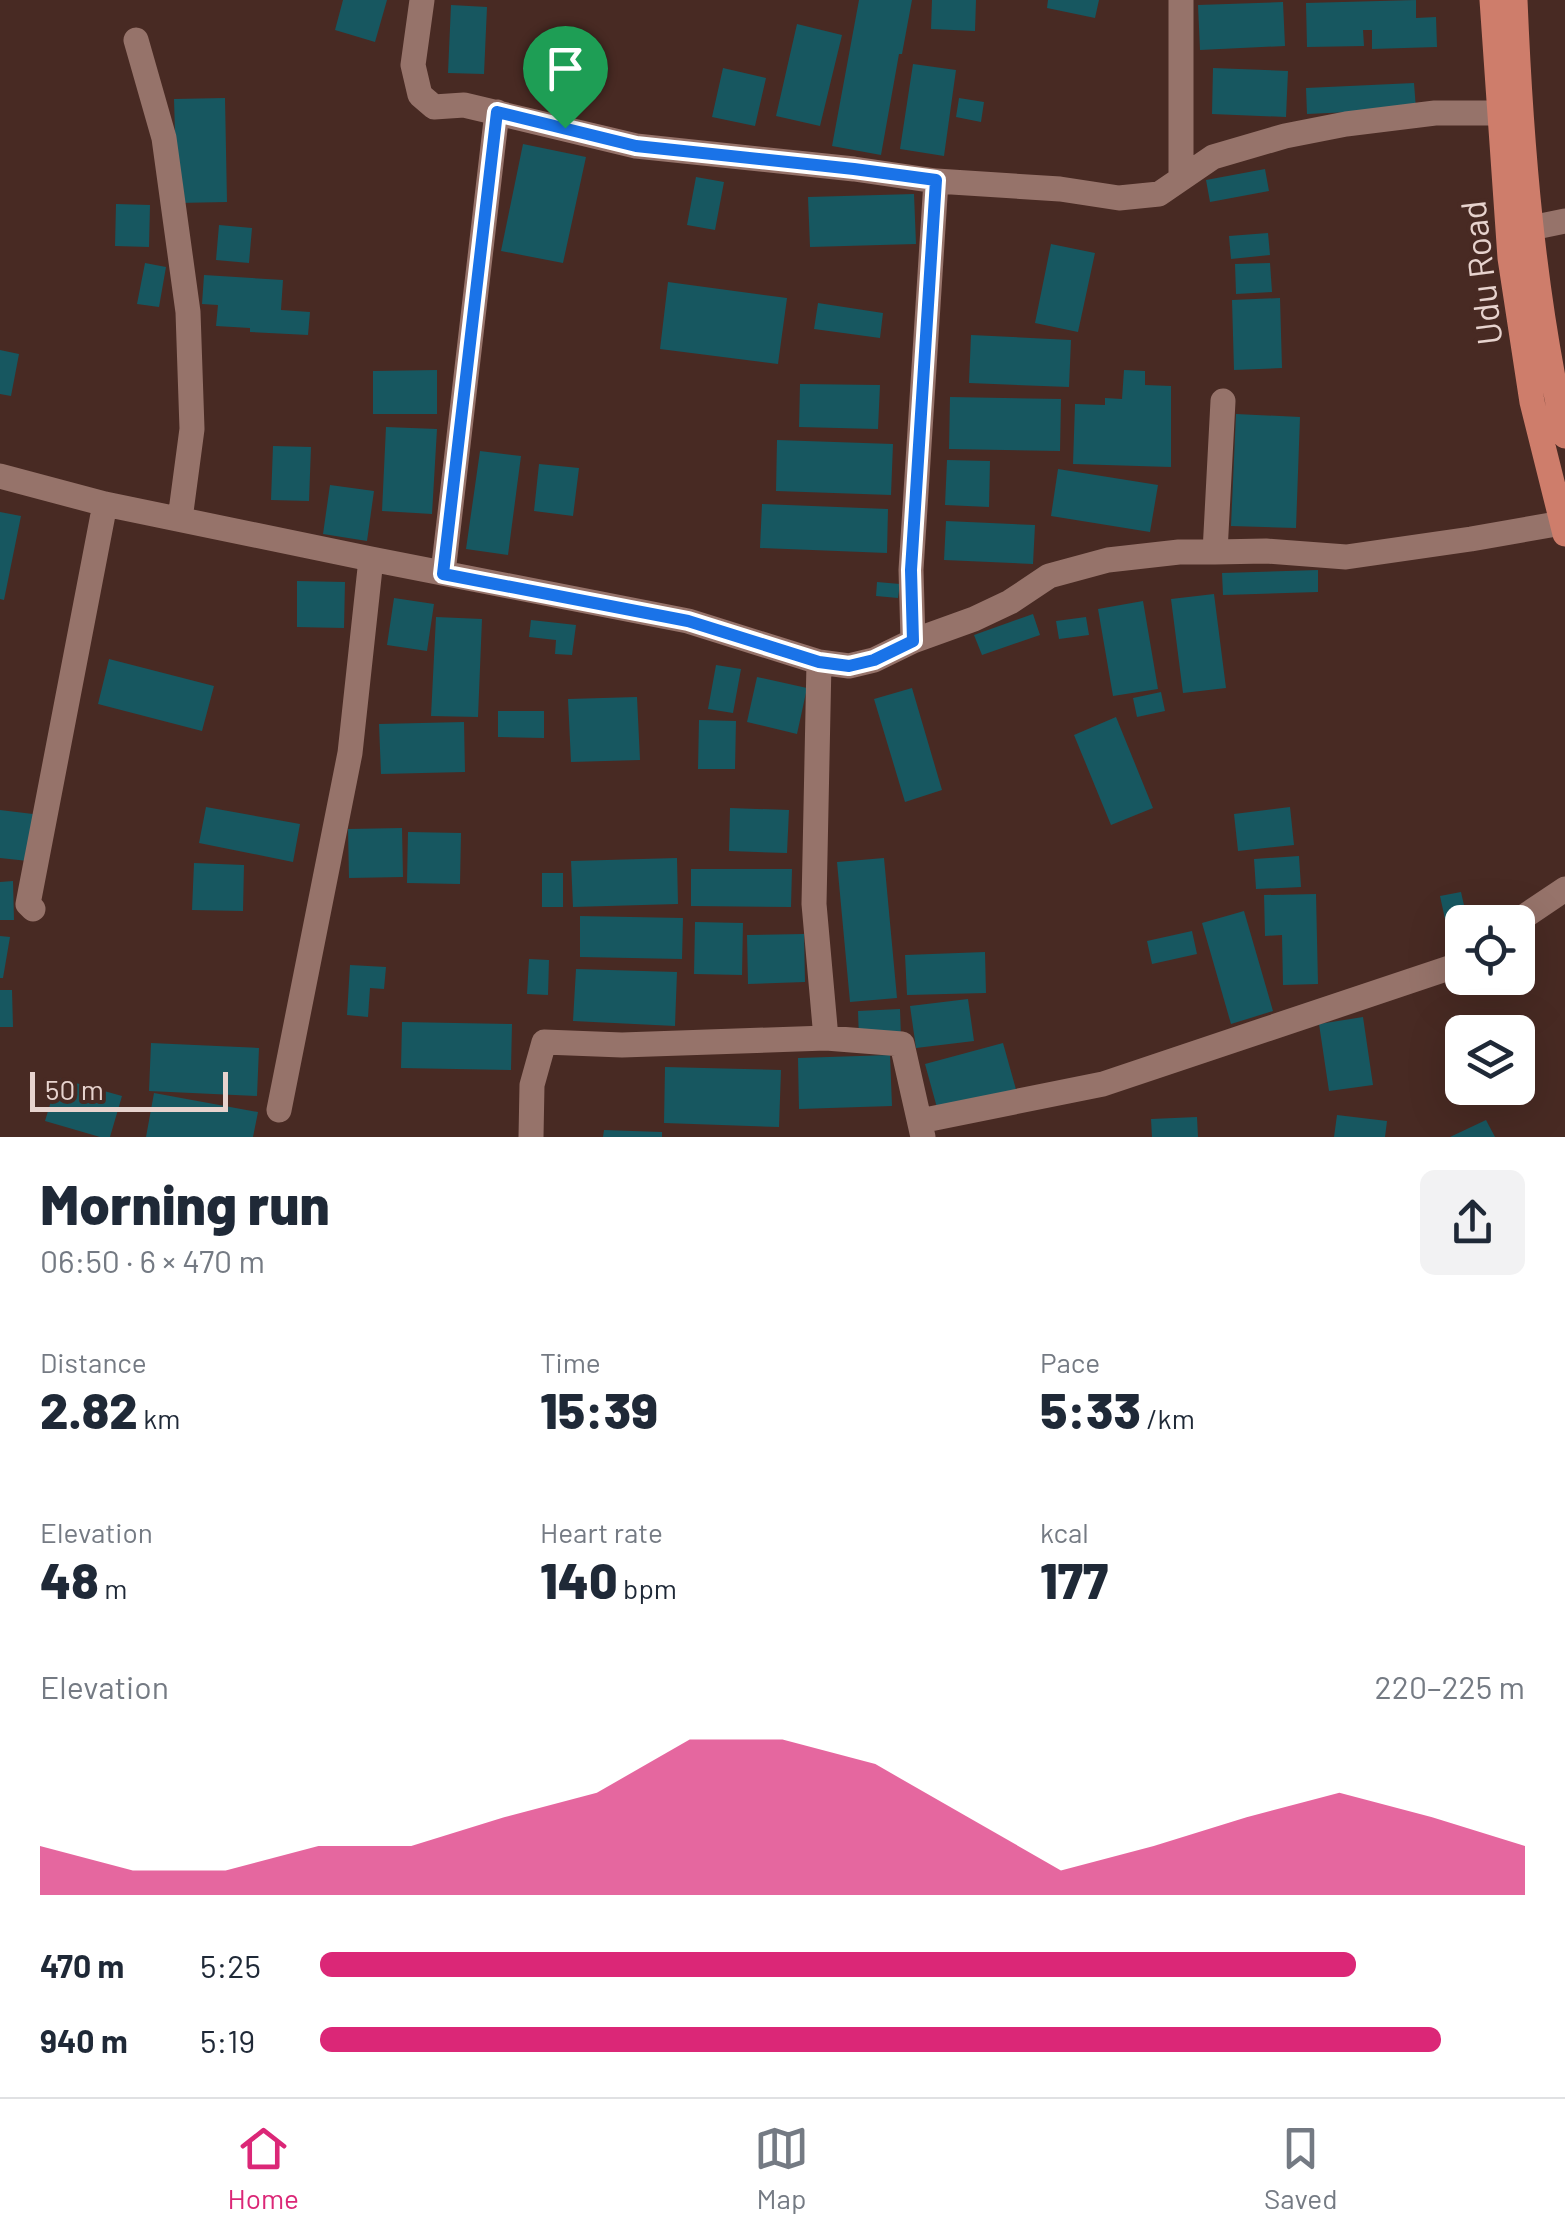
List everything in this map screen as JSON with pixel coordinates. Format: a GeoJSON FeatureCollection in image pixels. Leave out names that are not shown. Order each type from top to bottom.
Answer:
{"type":"FeatureCollection","features":[{"type":"Feature","properties":{"kind":"main road","name":"Udu Road"},"geometry":{"type":"LineString","coordinates":[[1492,0],[1510,258],[1529,386],[1564,528]]}},
{"type":"Feature","properties":{"kind":"main road","name":"Udu Road"},"geometry":{"type":"LineString","coordinates":[[1515,0],[1519,108],[1532,228],[1554,386],[1565,436]]}},
{"type":"Feature","properties":{"kind":"street"},"geometry":{"type":"LineString","coordinates":[[422,0],[413,65],[420,96],[434,107],[464,104],[636,146],[936,180],[1060,189],[1119,198],[1159,194],[1213,156],[1285,136],[1435,113],[1500,113]]}},
{"type":"Feature","properties":{"kind":"street"},"geometry":{"type":"LineString","coordinates":[[1180,0],[1181,177]]}},
{"type":"Feature","properties":{"kind":"street"},"geometry":{"type":"LineString","coordinates":[[136,40],[164,138],[188,312],[192,429],[180,519]]}},
{"type":"Feature","properties":{"kind":"street"},"geometry":{"type":"LineString","coordinates":[[443,574],[497,112]]}},
{"type":"Feature","properties":{"kind":"street"},"geometry":{"type":"LineString","coordinates":[[913,641],[911,570],[936,180]]}},
{"type":"Feature","properties":{"kind":"street"},"geometry":{"type":"LineString","coordinates":[[1532,228],[1565,221]]}},
{"type":"Feature","properties":{"kind":"street"},"geometry":{"type":"LineString","coordinates":[[1215,552],[1223,401]]}},
{"type":"Feature","properties":{"kind":"street"},"geometry":{"type":"LineString","coordinates":[[0,476],[106,504],[371,560],[688,621],[819,662],[849,666],[874,660],[1010,602],[1050,576],[1108,560],[1179,552],[1266,551],[1346,557],[1564,528]]}},
{"type":"Feature","properties":{"kind":"street"},"geometry":{"type":"LineString","coordinates":[[33,909],[28,904],[106,504]]}},
{"type":"Feature","properties":{"kind":"street"},"geometry":{"type":"LineString","coordinates":[[280,1110],[350,753],[371,560]]}},
{"type":"Feature","properties":{"kind":"street"},"geometry":{"type":"LineString","coordinates":[[819,662],[814,904],[826,1038]]}},
{"type":"Feature","properties":{"kind":"street"},"geometry":{"type":"LineString","coordinates":[[1535,909],[1565,889]]}},
{"type":"Feature","properties":{"kind":"street"},"geometry":{"type":"LineString","coordinates":[[531,1137],[532,1085],[544,1042],[622,1045],[826,1038],[902,1044],[922,1129],[1103,1084],[1445,969]]}},
{"type":"Feature","properties":{"kind":"building"},"geometry":{"type":"Polygon","coordinates":[[[343,0],[387,0],[375,42],[335,30],[343,0]]]}},
{"type":"Feature","properties":{"kind":"building"},"geometry":{"type":"Polygon","coordinates":[[[859,0],[912,0],[881,155],[832,146],[859,0]]]}},
{"type":"Feature","properties":{"kind":"building"},"geometry":{"type":"Polygon","coordinates":[[[932,0],[976,0],[975,31],[931,29],[932,0]]]}},
{"type":"Feature","properties":{"kind":"building"},"geometry":{"type":"Polygon","coordinates":[[[1048,0],[1099,0],[1095,18],[1047,8],[1048,0]]]}},
{"type":"Feature","properties":{"kind":"building"},"geometry":{"type":"Polygon","coordinates":[[[1416,0],[1416,18],[1436,17],[1437,47],[1372,49],[1372,30],[1363,30],[1364,46],[1307,47],[1306,3],[1416,0]]]}},
{"type":"Feature","properties":{"kind":"building"},"geometry":{"type":"Polygon","coordinates":[[[1283,2],[1285,46],[1200,50],[1198,5],[1283,2]]]}},
{"type":"Feature","properties":{"kind":"building"},"geometry":{"type":"Polygon","coordinates":[[[451,5],[487,7],[484,74],[448,73],[451,5]]]}},
{"type":"Feature","properties":{"kind":"building"},"geometry":{"type":"Polygon","coordinates":[[[797,24],[842,35],[820,126],[776,116],[797,24]]]}},
{"type":"Feature","properties":{"kind":"building"},"geometry":{"type":"Polygon","coordinates":[[[913,64],[956,70],[944,156],[900,149],[913,64]]]}},
{"type":"Feature","properties":{"kind":"building"},"geometry":{"type":"Polygon","coordinates":[[[723,68],[766,78],[755,126],[712,117],[723,68]]]}},
{"type":"Feature","properties":{"kind":"building"},"geometry":{"type":"Polygon","coordinates":[[[1213,68],[1288,71],[1286,117],[1212,114],[1213,68]]]}},
{"type":"Feature","properties":{"kind":"building"},"geometry":{"type":"Polygon","coordinates":[[[1414,83],[1416,109],[1307,114],[1306,88],[1414,83]]]}},
{"type":"Feature","properties":{"kind":"building"},"geometry":{"type":"Polygon","coordinates":[[[225,98],[227,202],[177,203],[174,99],[225,98]]]}},
{"type":"Feature","properties":{"kind":"building"},"geometry":{"type":"Polygon","coordinates":[[[959,98],[984,102],[981,122],[956,117],[959,98]]]}},
{"type":"Feature","properties":{"kind":"building"},"geometry":{"type":"Polygon","coordinates":[[[523,144],[586,157],[563,263],[501,251],[523,144]]]}},
{"type":"Feature","properties":{"kind":"building"},"geometry":{"type":"Polygon","coordinates":[[[1265,169],[1269,191],[1210,202],[1206,180],[1265,169]]]}},
{"type":"Feature","properties":{"kind":"building"},"geometry":{"type":"Polygon","coordinates":[[[696,177],[724,182],[715,230],[687,225],[696,177]]]}},
{"type":"Feature","properties":{"kind":"building"},"geometry":{"type":"Polygon","coordinates":[[[914,194],[916,244],[810,247],[808,197],[914,194]]]}},
{"type":"Feature","properties":{"kind":"building"},"geometry":{"type":"Polygon","coordinates":[[[116,204],[150,205],[149,247],[115,246],[116,204]]]}},
{"type":"Feature","properties":{"kind":"building"},"geometry":{"type":"Polygon","coordinates":[[[219,225],[252,228],[249,263],[216,260],[219,225]]]}},
{"type":"Feature","properties":{"kind":"building"},"geometry":{"type":"Polygon","coordinates":[[[1268,233],[1270,255],[1231,259],[1229,236],[1268,233]]]}},
{"type":"Feature","properties":{"kind":"building"},"geometry":{"type":"Polygon","coordinates":[[[1051,244],[1095,253],[1078,332],[1035,323],[1051,244]]]}},
{"type":"Feature","properties":{"kind":"building"},"geometry":{"type":"Polygon","coordinates":[[[145,263],[166,267],[159,307],[137,304],[145,263]]]}},
{"type":"Feature","properties":{"kind":"building"},"geometry":{"type":"Polygon","coordinates":[[[1270,263],[1272,292],[1236,294],[1235,264],[1270,263]]]}},
{"type":"Feature","properties":{"kind":"building"},"geometry":{"type":"Polygon","coordinates":[[[204,275],[283,280],[281,310],[310,312],[308,335],[216,326],[218,305],[202,304],[204,275]]]}},
{"type":"Feature","properties":{"kind":"building"},"geometry":{"type":"Polygon","coordinates":[[[668,282],[787,298],[778,364],[660,349],[668,282]]]}},
{"type":"Feature","properties":{"kind":"building"},"geometry":{"type":"Polygon","coordinates":[[[1280,298],[1282,368],[1234,370],[1232,300],[1280,298]]]}},
{"type":"Feature","properties":{"kind":"building"},"geometry":{"type":"Polygon","coordinates":[[[818,303],[883,313],[880,338],[814,329],[818,303]]]}},
{"type":"Feature","properties":{"kind":"building"},"geometry":{"type":"Polygon","coordinates":[[[971,335],[1071,340],[1069,387],[969,383],[971,335]]]}},
{"type":"Feature","properties":{"kind":"building"},"geometry":{"type":"Polygon","coordinates":[[[0,350],[19,354],[11,396],[0,394],[0,350]]]}},
{"type":"Feature","properties":{"kind":"building"},"geometry":{"type":"Polygon","coordinates":[[[437,370],[437,414],[373,414],[373,371],[437,370]]]}},
{"type":"Feature","properties":{"kind":"building"},"geometry":{"type":"Polygon","coordinates":[[[1124,370],[1145,371],[1145,385],[1171,386],[1171,467],[1073,464],[1075,404],[1105,405],[1105,398],[1122,399],[1124,370]]]}},
{"type":"Feature","properties":{"kind":"building"},"geometry":{"type":"Polygon","coordinates":[[[800,384],[880,385],[878,429],[799,427],[800,384]]]}},
{"type":"Feature","properties":{"kind":"building"},"geometry":{"type":"Polygon","coordinates":[[[950,397],[1061,399],[1060,451],[949,449],[950,397]]]}},
{"type":"Feature","properties":{"kind":"building"},"geometry":{"type":"Polygon","coordinates":[[[1236,414],[1300,417],[1296,528],[1231,526],[1236,414]]]}},
{"type":"Feature","properties":{"kind":"building"},"geometry":{"type":"Polygon","coordinates":[[[386,427],[437,429],[432,514],[382,511],[386,427]]]}},
{"type":"Feature","properties":{"kind":"building"},"geometry":{"type":"Polygon","coordinates":[[[777,440],[893,444],[891,495],[776,491],[777,440]]]}},
{"type":"Feature","properties":{"kind":"building"},"geometry":{"type":"Polygon","coordinates":[[[273,446],[311,447],[309,501],[271,500],[273,446]]]}},
{"type":"Feature","properties":{"kind":"building"},"geometry":{"type":"Polygon","coordinates":[[[480,451],[521,456],[508,555],[466,549],[480,451]]]}},
{"type":"Feature","properties":{"kind":"building"},"geometry":{"type":"Polygon","coordinates":[[[947,460],[990,461],[989,507],[945,505],[947,460]]]}},
{"type":"Feature","properties":{"kind":"building"},"geometry":{"type":"Polygon","coordinates":[[[539,464],[579,468],[573,516],[534,511],[539,464]]]}},
{"type":"Feature","properties":{"kind":"building"},"geometry":{"type":"Polygon","coordinates":[[[1058,469],[1158,485],[1150,532],[1051,516],[1058,469]]]}},
{"type":"Feature","properties":{"kind":"building"},"geometry":{"type":"Polygon","coordinates":[[[330,485],[374,491],[367,541],[323,534],[330,485]]]}},
{"type":"Feature","properties":{"kind":"building"},"geometry":{"type":"Polygon","coordinates":[[[762,504],[888,509],[887,553],[760,548],[762,504]]]}},
{"type":"Feature","properties":{"kind":"building"},"geometry":{"type":"Polygon","coordinates":[[[0,512],[21,516],[4,600],[0,599],[0,512]]]}},
{"type":"Feature","properties":{"kind":"building"},"geometry":{"type":"Polygon","coordinates":[[[946,521],[1035,525],[1033,564],[944,560],[946,521]]]}},
{"type":"Feature","properties":{"kind":"building"},"geometry":{"type":"Polygon","coordinates":[[[1318,570],[1318,592],[1223,595],[1222,573],[1318,570]]]}},
{"type":"Feature","properties":{"kind":"building"},"geometry":{"type":"Polygon","coordinates":[[[297,581],[345,582],[344,628],[297,627],[297,581]]]}},
{"type":"Feature","properties":{"kind":"building"},"geometry":{"type":"Polygon","coordinates":[[[877,582],[900,584],[898,598],[876,596],[877,582]]]}},
{"type":"Feature","properties":{"kind":"building"},"geometry":{"type":"Polygon","coordinates":[[[1214,594],[1226,688],[1183,693],[1171,599],[1214,594]]]}},
{"type":"Feature","properties":{"kind":"building"},"geometry":{"type":"Polygon","coordinates":[[[394,598],[434,604],[427,651],[387,645],[394,598]]]}},
{"type":"Feature","properties":{"kind":"building"},"geometry":{"type":"Polygon","coordinates":[[[1143,601],[1158,689],[1113,696],[1098,609],[1143,601]]]}},
{"type":"Feature","properties":{"kind":"building"},"geometry":{"type":"Polygon","coordinates":[[[1033,614],[1040,635],[982,655],[974,635],[1033,614]]]}},
{"type":"Feature","properties":{"kind":"building"},"geometry":{"type":"Polygon","coordinates":[[[436,617],[482,619],[478,717],[431,716],[436,617]]]}},
{"type":"Feature","properties":{"kind":"building"},"geometry":{"type":"Polygon","coordinates":[[[1086,617],[1089,635],[1059,639],[1056,621],[1086,617]]]}},
{"type":"Feature","properties":{"kind":"building"},"geometry":{"type":"Polygon","coordinates":[[[531,620],[576,625],[572,655],[555,654],[556,640],[529,637],[531,620]]]}},
{"type":"Feature","properties":{"kind":"building"},"geometry":{"type":"Polygon","coordinates":[[[109,659],[214,686],[202,731],[98,704],[109,659]]]}},
{"type":"Feature","properties":{"kind":"building"},"geometry":{"type":"Polygon","coordinates":[[[716,665],[741,669],[733,713],[708,709],[716,665]]]}},
{"type":"Feature","properties":{"kind":"building"},"geometry":{"type":"Polygon","coordinates":[[[757,677],[807,688],[797,734],[747,722],[757,677]]]}},
{"type":"Feature","properties":{"kind":"building"},"geometry":{"type":"Polygon","coordinates":[[[912,688],[942,790],[905,802],[874,699],[912,688]]]}},
{"type":"Feature","properties":{"kind":"building"},"geometry":{"type":"Polygon","coordinates":[[[1161,692],[1165,711],[1137,717],[1133,698],[1161,692]]]}},
{"type":"Feature","properties":{"kind":"building"},"geometry":{"type":"Polygon","coordinates":[[[637,697],[640,760],[571,762],[568,699],[637,697]]]}},
{"type":"Feature","properties":{"kind":"building"},"geometry":{"type":"Polygon","coordinates":[[[498,711],[544,711],[544,738],[498,737],[498,711]]]}},
{"type":"Feature","properties":{"kind":"building"},"geometry":{"type":"Polygon","coordinates":[[[1116,717],[1153,808],[1111,825],[1074,735],[1116,717]]]}},
{"type":"Feature","properties":{"kind":"building"},"geometry":{"type":"Polygon","coordinates":[[[699,720],[736,721],[735,769],[698,769],[699,720]]]}},
{"type":"Feature","properties":{"kind":"building"},"geometry":{"type":"Polygon","coordinates":[[[464,722],[465,772],[381,774],[379,724],[464,722]]]}},
{"type":"Feature","properties":{"kind":"building"},"geometry":{"type":"Polygon","coordinates":[[[206,807],[300,824],[293,862],[199,843],[206,807]]]}},
{"type":"Feature","properties":{"kind":"building"},"geometry":{"type":"Polygon","coordinates":[[[1290,807],[1294,845],[1238,851],[1234,814],[1290,807]]]}},
{"type":"Feature","properties":{"kind":"building"},"geometry":{"type":"Polygon","coordinates":[[[730,808],[789,810],[787,853],[729,851],[730,808]]]}},
{"type":"Feature","properties":{"kind":"building"},"geometry":{"type":"Polygon","coordinates":[[[0,810],[33,814],[28,861],[0,858],[0,810]]]}},
{"type":"Feature","properties":{"kind":"building"},"geometry":{"type":"Polygon","coordinates":[[[402,828],[403,877],[349,878],[348,829],[402,828]]]}},
{"type":"Feature","properties":{"kind":"building"},"geometry":{"type":"Polygon","coordinates":[[[408,832],[461,833],[460,884],[407,883],[408,832]]]}},
{"type":"Feature","properties":{"kind":"building"},"geometry":{"type":"Polygon","coordinates":[[[1299,856],[1301,887],[1256,889],[1254,859],[1299,856]]]}},
{"type":"Feature","properties":{"kind":"building"},"geometry":{"type":"Polygon","coordinates":[[[677,858],[678,904],[573,907],[571,861],[677,858]]]}},
{"type":"Feature","properties":{"kind":"building"},"geometry":{"type":"Polygon","coordinates":[[[884,858],[897,998],[850,1002],[837,862],[884,858]]]}},
{"type":"Feature","properties":{"kind":"building"},"geometry":{"type":"Polygon","coordinates":[[[194,863],[244,865],[243,911],[192,910],[194,863]]]}},
{"type":"Feature","properties":{"kind":"building"},"geometry":{"type":"Polygon","coordinates":[[[691,869],[792,869],[791,907],[691,906],[691,869]]]}},
{"type":"Feature","properties":{"kind":"building"},"geometry":{"type":"Polygon","coordinates":[[[542,873],[563,873],[563,907],[542,907],[542,873]]]}},
{"type":"Feature","properties":{"kind":"building"},"geometry":{"type":"Polygon","coordinates":[[[13,881],[14,920],[0,920],[0,882],[13,881]]]}},
{"type":"Feature","properties":{"kind":"building"},"geometry":{"type":"Polygon","coordinates":[[[1461,892],[1464,905],[1445,905],[1445,919],[1440,896],[1461,892]]]}},
{"type":"Feature","properties":{"kind":"building"},"geometry":{"type":"Polygon","coordinates":[[[1316,894],[1318,984],[1283,985],[1282,935],[1265,936],[1264,895],[1316,894]]]}},
{"type":"Feature","properties":{"kind":"building"},"geometry":{"type":"Polygon","coordinates":[[[1244,911],[1273,1011],[1231,1024],[1202,923],[1244,911]]]}},
{"type":"Feature","properties":{"kind":"building"},"geometry":{"type":"Polygon","coordinates":[[[580,916],[683,918],[682,959],[580,957],[580,916]]]}},
{"type":"Feature","properties":{"kind":"building"},"geometry":{"type":"Polygon","coordinates":[[[695,922],[743,923],[742,975],[694,974],[695,922]]]}},
{"type":"Feature","properties":{"kind":"building"},"geometry":{"type":"Polygon","coordinates":[[[1192,931],[1197,954],[1152,964],[1147,941],[1192,931]]]}},
{"type":"Feature","properties":{"kind":"building"},"geometry":{"type":"Polygon","coordinates":[[[804,934],[805,982],[748,984],[747,935],[804,934]]]}},
{"type":"Feature","properties":{"kind":"building"},"geometry":{"type":"Polygon","coordinates":[[[0,936],[10,937],[3,978],[0,978],[0,936]]]}},
{"type":"Feature","properties":{"kind":"building"},"geometry":{"type":"Polygon","coordinates":[[[985,952],[986,993],[907,995],[905,955],[985,952]]]}},
{"type":"Feature","properties":{"kind":"building"},"geometry":{"type":"Polygon","coordinates":[[[529,959],[549,960],[548,995],[527,994],[529,959]]]}},
{"type":"Feature","properties":{"kind":"building"},"geometry":{"type":"Polygon","coordinates":[[[350,965],[386,967],[384,989],[370,988],[368,1017],[347,1015],[350,965]]]}},
{"type":"Feature","properties":{"kind":"building"},"geometry":{"type":"Polygon","coordinates":[[[576,969],[677,972],[675,1026],[573,1021],[576,969]]]}},
{"type":"Feature","properties":{"kind":"building"},"geometry":{"type":"Polygon","coordinates":[[[0,990],[12,990],[13,1027],[0,1027],[0,990]]]}},
{"type":"Feature","properties":{"kind":"building"},"geometry":{"type":"Polygon","coordinates":[[[968,999],[974,1041],[916,1048],[910,1006],[968,999]]]}},
{"type":"Feature","properties":{"kind":"building"},"geometry":{"type":"Polygon","coordinates":[[[900,1009],[901,1037],[859,1039],[858,1011],[900,1009]]]}},
{"type":"Feature","properties":{"kind":"building"},"geometry":{"type":"Polygon","coordinates":[[[1363,1017],[1373,1085],[1329,1091],[1319,1024],[1363,1017]]]}},
{"type":"Feature","properties":{"kind":"building"},"geometry":{"type":"Polygon","coordinates":[[[402,1022],[512,1024],[511,1070],[401,1068],[402,1022]]]}},
{"type":"Feature","properties":{"kind":"building"},"geometry":{"type":"Polygon","coordinates":[[[151,1043],[259,1048],[257,1096],[149,1091],[151,1043]]]}},
{"type":"Feature","properties":{"kind":"building"},"geometry":{"type":"Polygon","coordinates":[[[1003,1043],[1017,1093],[939,1115],[925,1064],[1003,1043]]]}},
{"type":"Feature","properties":{"kind":"building"},"geometry":{"type":"Polygon","coordinates":[[[890,1055],[892,1106],[799,1109],[798,1058],[890,1055]]]}},
{"type":"Feature","properties":{"kind":"building"},"geometry":{"type":"Polygon","coordinates":[[[665,1067],[781,1070],[779,1127],[664,1123],[665,1067]]]}},
{"type":"Feature","properties":{"kind":"building"},"geometry":{"type":"Polygon","coordinates":[[[58,1078],[122,1096],[110,1137],[45,1121],[58,1078]]]}},
{"type":"Feature","properties":{"kind":"building"},"geometry":{"type":"Polygon","coordinates":[[[154,1093],[258,1112],[253,1137],[146,1137],[154,1093]]]}},
{"type":"Feature","properties":{"kind":"building"},"geometry":{"type":"Polygon","coordinates":[[[1337,1115],[1387,1121],[1385,1137],[1334,1137],[1337,1115]]]}},
{"type":"Feature","properties":{"kind":"building"},"geometry":{"type":"Polygon","coordinates":[[[1197,1117],[1198,1137],[1152,1137],[1151,1119],[1197,1117]]]}},
{"type":"Feature","properties":{"kind":"building"},"geometry":{"type":"Polygon","coordinates":[[[1486,1120],[1495,1137],[1450,1137],[1486,1120]]]}},
{"type":"Feature","properties":{"kind":"building"},"geometry":{"type":"Polygon","coordinates":[[[604,1130],[662,1132],[662,1137],[603,1137],[604,1130]]]}},
{"type":"Feature","properties":{"kind":"route"},"geometry":{"type":"LineString","coordinates":[[497,112],[565,128],[636,146],[936,180],[911,570],[913,641],[874,660],[849,666],[819,662],[688,621],[443,574],[497,112]]}}]}
